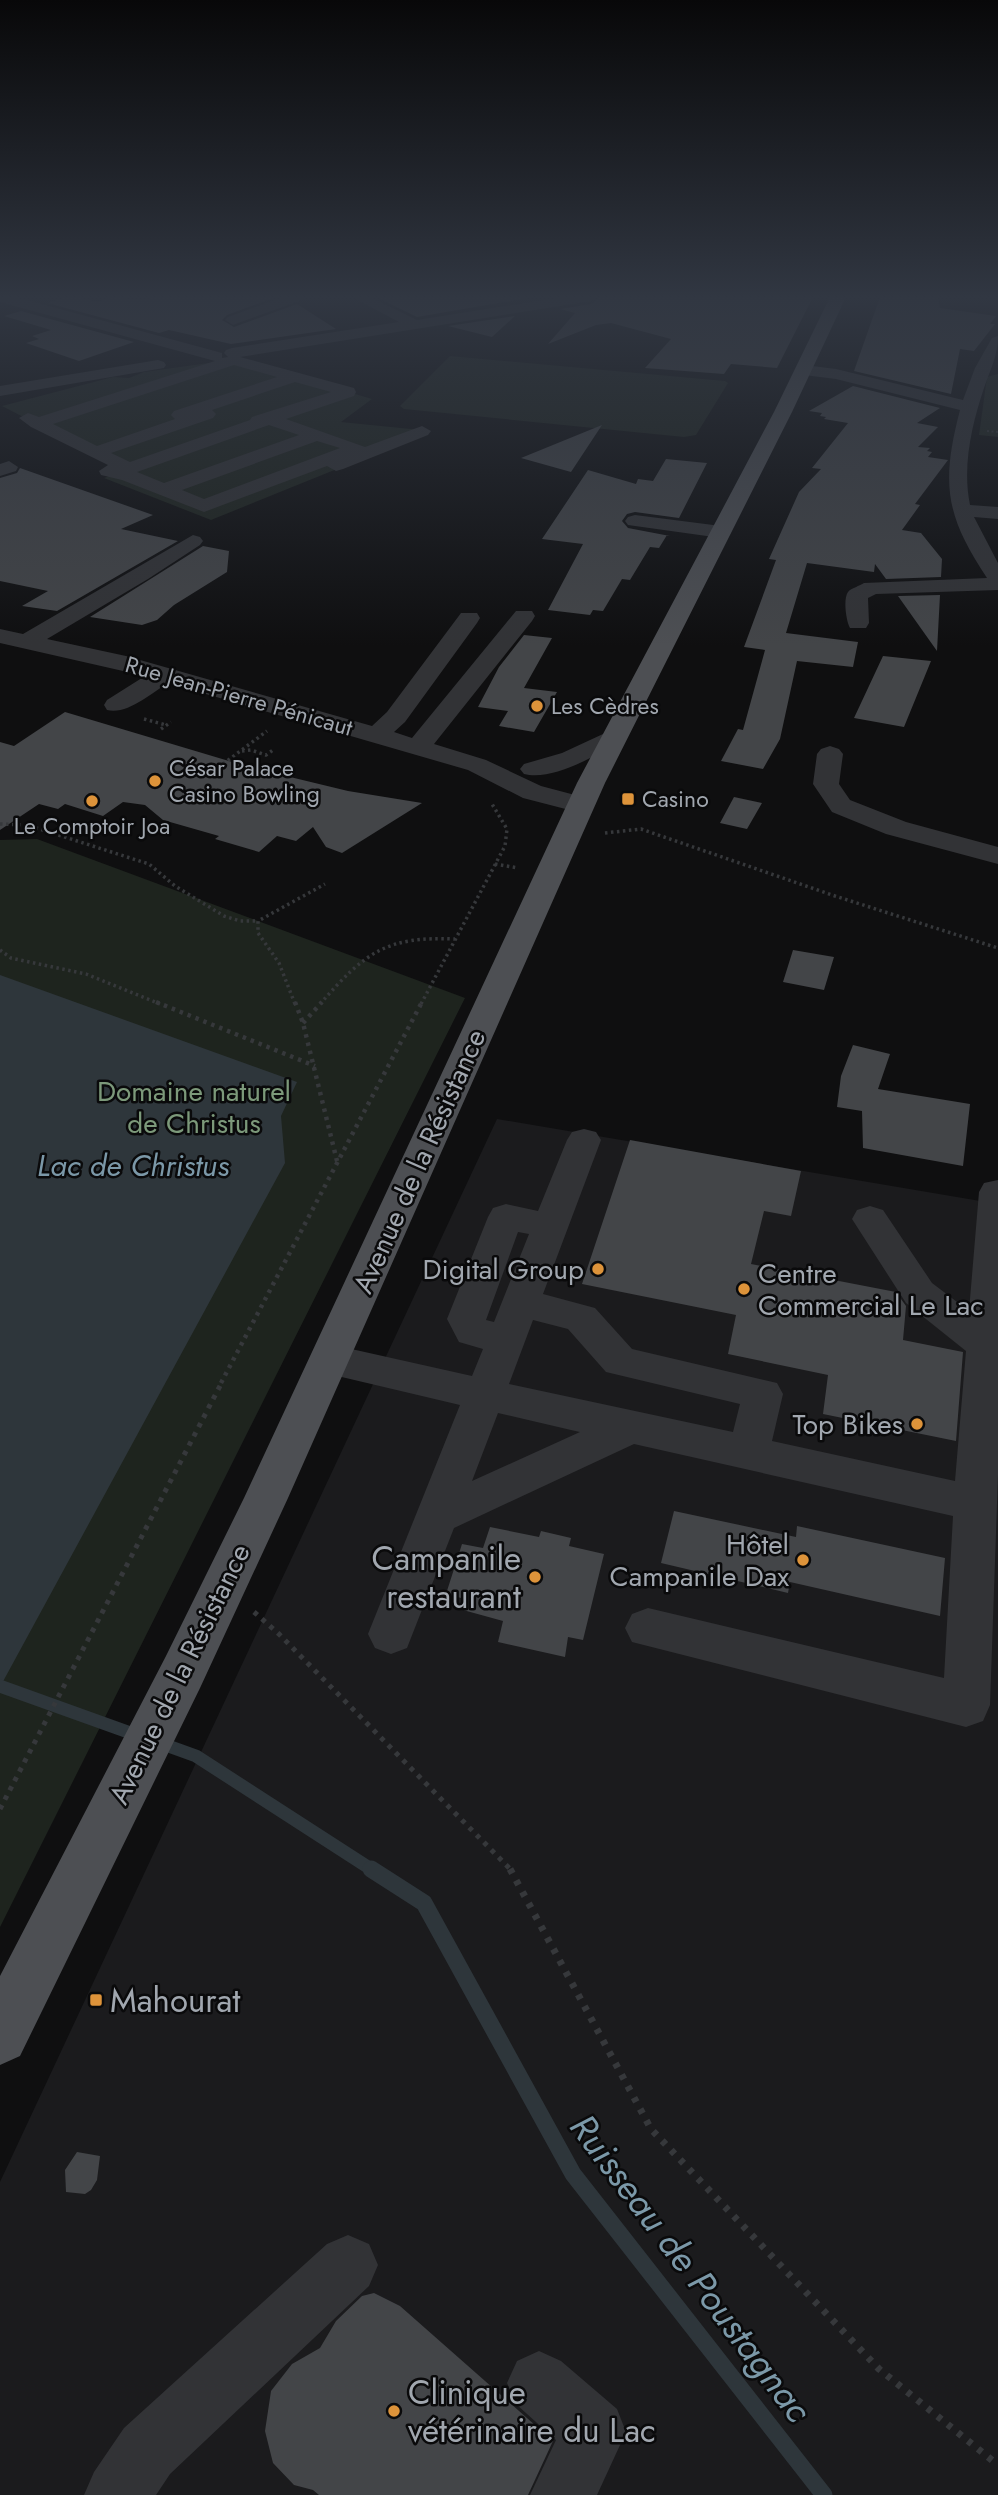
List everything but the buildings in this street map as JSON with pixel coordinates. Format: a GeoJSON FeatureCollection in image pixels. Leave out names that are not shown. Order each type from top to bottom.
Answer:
{"type":"FeatureCollection","features":[{"type":"Feature","properties":{"kind":"main road","name":"Avenue de la Résistance"},"geometry":{"type":"LineString","coordinates":[[1,2031],[183,1672],[328,1359],[592,807],[616,735],[782,413]]}},
{"type":"Feature","properties":{"kind":"street"},"geometry":{"type":"LineString","coordinates":[[101,457],[112,413]]}},
{"type":"Feature","properties":{"kind":"street"},"geometry":{"type":"LineString","coordinates":[[255,413],[268,417],[396,429]]}},
{"type":"Feature","properties":{"kind":"street"},"geometry":{"type":"LineString","coordinates":[[263,413],[268,417]]}},
{"type":"Feature","properties":{"kind":"street"},"geometry":{"type":"LineString","coordinates":[[266,413],[268,417]]}},
{"type":"Feature","properties":{"kind":"street"},"geometry":{"type":"LineString","coordinates":[[86,427],[101,457],[217,512],[247,465],[271,413]]}},
{"type":"Feature","properties":{"kind":"street"},"geometry":{"type":"LineString","coordinates":[[247,465],[271,413]]}},
{"type":"Feature","properties":{"kind":"street"},"geometry":{"type":"LineString","coordinates":[[247,465],[271,413]]}},
{"type":"Feature","properties":{"kind":"street"},"geometry":{"type":"LineString","coordinates":[[858,623],[857,595],[872,588],[998,581],[977,546],[962,510],[957,479],[970,413]]}},
{"type":"Feature","properties":{"kind":"street"},"geometry":{"type":"LineString","coordinates":[[101,457],[268,417]]}},
{"type":"Feature","properties":{"kind":"street"},"geometry":{"type":"LineString","coordinates":[[101,457],[268,417]]}},
{"type":"Feature","properties":{"kind":"street"},"geometry":{"type":"LineString","coordinates":[[247,465],[268,417]]}},
{"type":"Feature","properties":{"kind":"street"},"geometry":{"type":"LineString","coordinates":[[101,457],[268,417],[422,431]]}},
{"type":"Feature","properties":{"kind":"street"},"geometry":{"type":"LineString","coordinates":[[101,457],[247,465]]}},
{"type":"Feature","properties":{"kind":"street"},"geometry":{"type":"LineString","coordinates":[[101,457],[247,465]]}},
{"type":"Feature","properties":{"kind":"street"},"geometry":{"type":"LineString","coordinates":[[101,457],[247,465]]}},
{"type":"Feature","properties":{"kind":"street"},"geometry":{"type":"LineString","coordinates":[[962,510],[998,513]]}},
{"type":"Feature","properties":{"kind":"street"},"geometry":{"type":"LineString","coordinates":[[635,521],[721,531]]}},
{"type":"Feature","properties":{"kind":"street"},"geometry":{"type":"LineString","coordinates":[[27,641],[141,575],[193,541]]}},
{"type":"Feature","properties":{"kind":"street"},"geometry":{"type":"LineString","coordinates":[[418,747],[524,616]]}},
{"type":"Feature","properties":{"kind":"street"},"geometry":{"type":"LineString","coordinates":[[377,735],[396,717],[468,618]]}},
{"type":"Feature","properties":{"kind":"street","name":"Rue Jean-Pierre Pénicaut"},"geometry":{"type":"LineString","coordinates":[[0,636],[164,674],[377,735],[477,765],[532,792],[592,807]]}},
{"type":"Feature","properties":{"kind":"street"},"geometry":{"type":"LineString","coordinates":[[116,705],[164,674]]}},
{"type":"Feature","properties":{"kind":"street"},"geometry":{"type":"LineString","coordinates":[[533,769],[571,758],[616,735]]}},
{"type":"Feature","properties":{"kind":"street"},"geometry":{"type":"LineString","coordinates":[[830,754],[826,784],[841,806],[896,828],[998,856]]}},
{"type":"Feature","properties":{"kind":"street","name":"Rue Jean-Pierre Pénicaut"},"geometry":{"type":"LineString","coordinates":[[477,765],[533,769],[592,807]]}},
{"type":"Feature","properties":{"kind":"street"},"geometry":{"type":"LineString","coordinates":[[391,1634],[584,1140]]}},
{"type":"Feature","properties":{"kind":"street"},"geometry":{"type":"LineString","coordinates":[[648,1628],[966,1705],[975,1503],[997,1192]]}},
{"type":"Feature","properties":{"kind":"street"},"geometry":{"type":"LineString","coordinates":[[507,1340],[473,1332],[466,1319],[506,1217],[551,1226]]}},
{"type":"Feature","properties":{"kind":"street"},"geometry":{"type":"LineString","coordinates":[[870,1219],[919,1293],[986,1345]]}},
{"type":"Feature","properties":{"kind":"street"},"geometry":{"type":"LineString","coordinates":[[521,1303],[581,1318],[620,1361],[763,1394],[748,1452]]}},
{"type":"Feature","properties":{"kind":"street"},"geometry":{"type":"LineString","coordinates":[[328,1359],[975,1503]]}},
{"type":"Feature","properties":{"kind":"street"},"geometry":{"type":"LineString","coordinates":[[438,1516],[629,1428]]}},
{"type":"Feature","properties":{"kind":"street"},"geometry":{"type":"LineString","coordinates":[[119,2494],[147,2451],[348,2265]]}},
{"type":"Feature","properties":{"kind":"lane"},"geometry":{"type":"LineString","coordinates":[[101,457],[268,417],[271,413]]}},
{"type":"Feature","properties":{"kind":"lane"},"geometry":{"type":"LineString","coordinates":[[539,2383],[594,2432],[563,2495]]}},
{"type":"Feature","properties":{"kind":"path"},"geometry":{"type":"LineString","coordinates":[[161,729],[171,722]]}},
{"type":"Feature","properties":{"kind":"path"},"geometry":{"type":"LineString","coordinates":[[223,764],[258,737]]}},
{"type":"Feature","properties":{"kind":"path"},"geometry":{"type":"LineString","coordinates":[[240,752],[251,750],[266,755],[274,750]]}},
{"type":"Feature","properties":{"kind":"path"},"geometry":{"type":"LineString","coordinates":[[0,1809],[337,1161],[505,846],[507,829],[491,802]]}},
{"type":"Feature","properties":{"kind":"path"},"geometry":{"type":"LineString","coordinates":[[592,807],[641,829],[835,896],[998,948]]}},
{"type":"Feature","properties":{"kind":"path"},"geometry":{"type":"LineString","coordinates":[[0,824],[27,825],[149,864],[175,886],[223,916],[240,921],[258,921],[325,884]]}},
{"type":"Feature","properties":{"kind":"path"},"geometry":{"type":"LineString","coordinates":[[495,864],[520,868],[516,878]]}},
{"type":"Feature","properties":{"kind":"path"},"geometry":{"type":"LineString","coordinates":[[258,921],[258,933],[279,963],[303,1023],[337,1161]]}},
{"type":"Feature","properties":{"kind":"path"},"geometry":{"type":"LineString","coordinates":[[303,1023],[359,960],[375,949],[412,938],[455,939]]}},
{"type":"Feature","properties":{"kind":"path"},"geometry":{"type":"LineString","coordinates":[[0,950],[11,957],[86,974],[314,1066]]}},
{"type":"Feature","properties":{"kind":"path"},"geometry":{"type":"LineString","coordinates":[[279,1634],[513,1872],[651,2129],[879,2368],[998,2465]]}},
{"type":"Feature","properties":{"kind":"shaded area"},"geometry":{"type":"Polygon","coordinates":[[[497,1119],[998,1204],[998,2495],[0,2495],[0,2182],[497,1119]]]}},
{"type":"Feature","properties":{"kind":"green space"},"geometry":{"type":"Polygon","coordinates":[[[16,413],[353,413],[341,422],[431,431],[211,520],[104,478],[126,470],[16,413]]]}},
{"type":"Feature","properties":{"kind":"green space"},"geometry":{"type":"Polygon","coordinates":[[[448,413],[709,413],[696,435],[684,437],[448,413]]]}},
{"type":"Feature","properties":{"kind":"green space"},"geometry":{"type":"Polygon","coordinates":[[[982,413],[998,413],[998,437],[979,435],[982,413]]]}},
{"type":"Feature","properties":{"kind":"green space","name":"Domaine naturel de Christus"},"geometry":{"type":"Polygon","coordinates":[[[37,839],[465,998],[0,1927],[0,840],[37,839]]]}},
{"type":"Feature","properties":{"kind":"water","name":"Lac de Christus"},"geometry":{"type":"Polygon","coordinates":[[[0,975],[297,1082],[281,1116],[285,1163],[0,1687],[0,975]]]}},
{"type":"Feature","properties":{"kind":"waterway","name":"Ruisseau de Poustagnac"},"geometry":{"type":"LineString","coordinates":[[0,1686],[139,1736]]}},
{"type":"Feature","properties":{"kind":"waterway","name":"Ruisseau de Poustagnac"},"geometry":{"type":"LineString","coordinates":[[160,1743],[196,1756],[374,1871]]}},
{"type":"Feature","properties":{"kind":"waterway","name":"Ruisseau de Poustagnac"},"geometry":{"type":"LineString","coordinates":[[371,1869],[424,1903],[573,2174],[824,2495]]}},
{"type":"Feature","properties":{"kind":"place","name":"Les Cèdres"},"geometry":{"type":"Point","coordinates":[537,706]}},
{"type":"Feature","properties":{"kind":"place","name":"César Palace Casino Bowling"},"geometry":{"type":"Point","coordinates":[155,781]}},
{"type":"Feature","properties":{"kind":"place","name":"Casino"},"geometry":{"type":"Point","coordinates":[628,799]}},
{"type":"Feature","properties":{"kind":"place","name":"Le Comptoir Joa"},"geometry":{"type":"Point","coordinates":[92,801]}},
{"type":"Feature","properties":{"kind":"place","name":"Digital Group"},"geometry":{"type":"Point","coordinates":[598,1269]}},
{"type":"Feature","properties":{"kind":"place","name":"Centre Commercial Le Lac"},"geometry":{"type":"Point","coordinates":[744,1289]}},
{"type":"Feature","properties":{"kind":"place","name":"Top Bikes"},"geometry":{"type":"Point","coordinates":[917,1424]}},
{"type":"Feature","properties":{"kind":"place","name":"Hôtel Campanile Dax"},"geometry":{"type":"Point","coordinates":[803,1560]}},
{"type":"Feature","properties":{"kind":"place","name":"Campanile restaurant"},"geometry":{"type":"Point","coordinates":[535,1577]}},
{"type":"Feature","properties":{"kind":"place","name":"Mahourat"},"geometry":{"type":"Point","coordinates":[96,2000]}},
{"type":"Feature","properties":{"kind":"place","name":"Clinique vétérinaire du Lac"},"geometry":{"type":"Point","coordinates":[394,2411]}}]}
